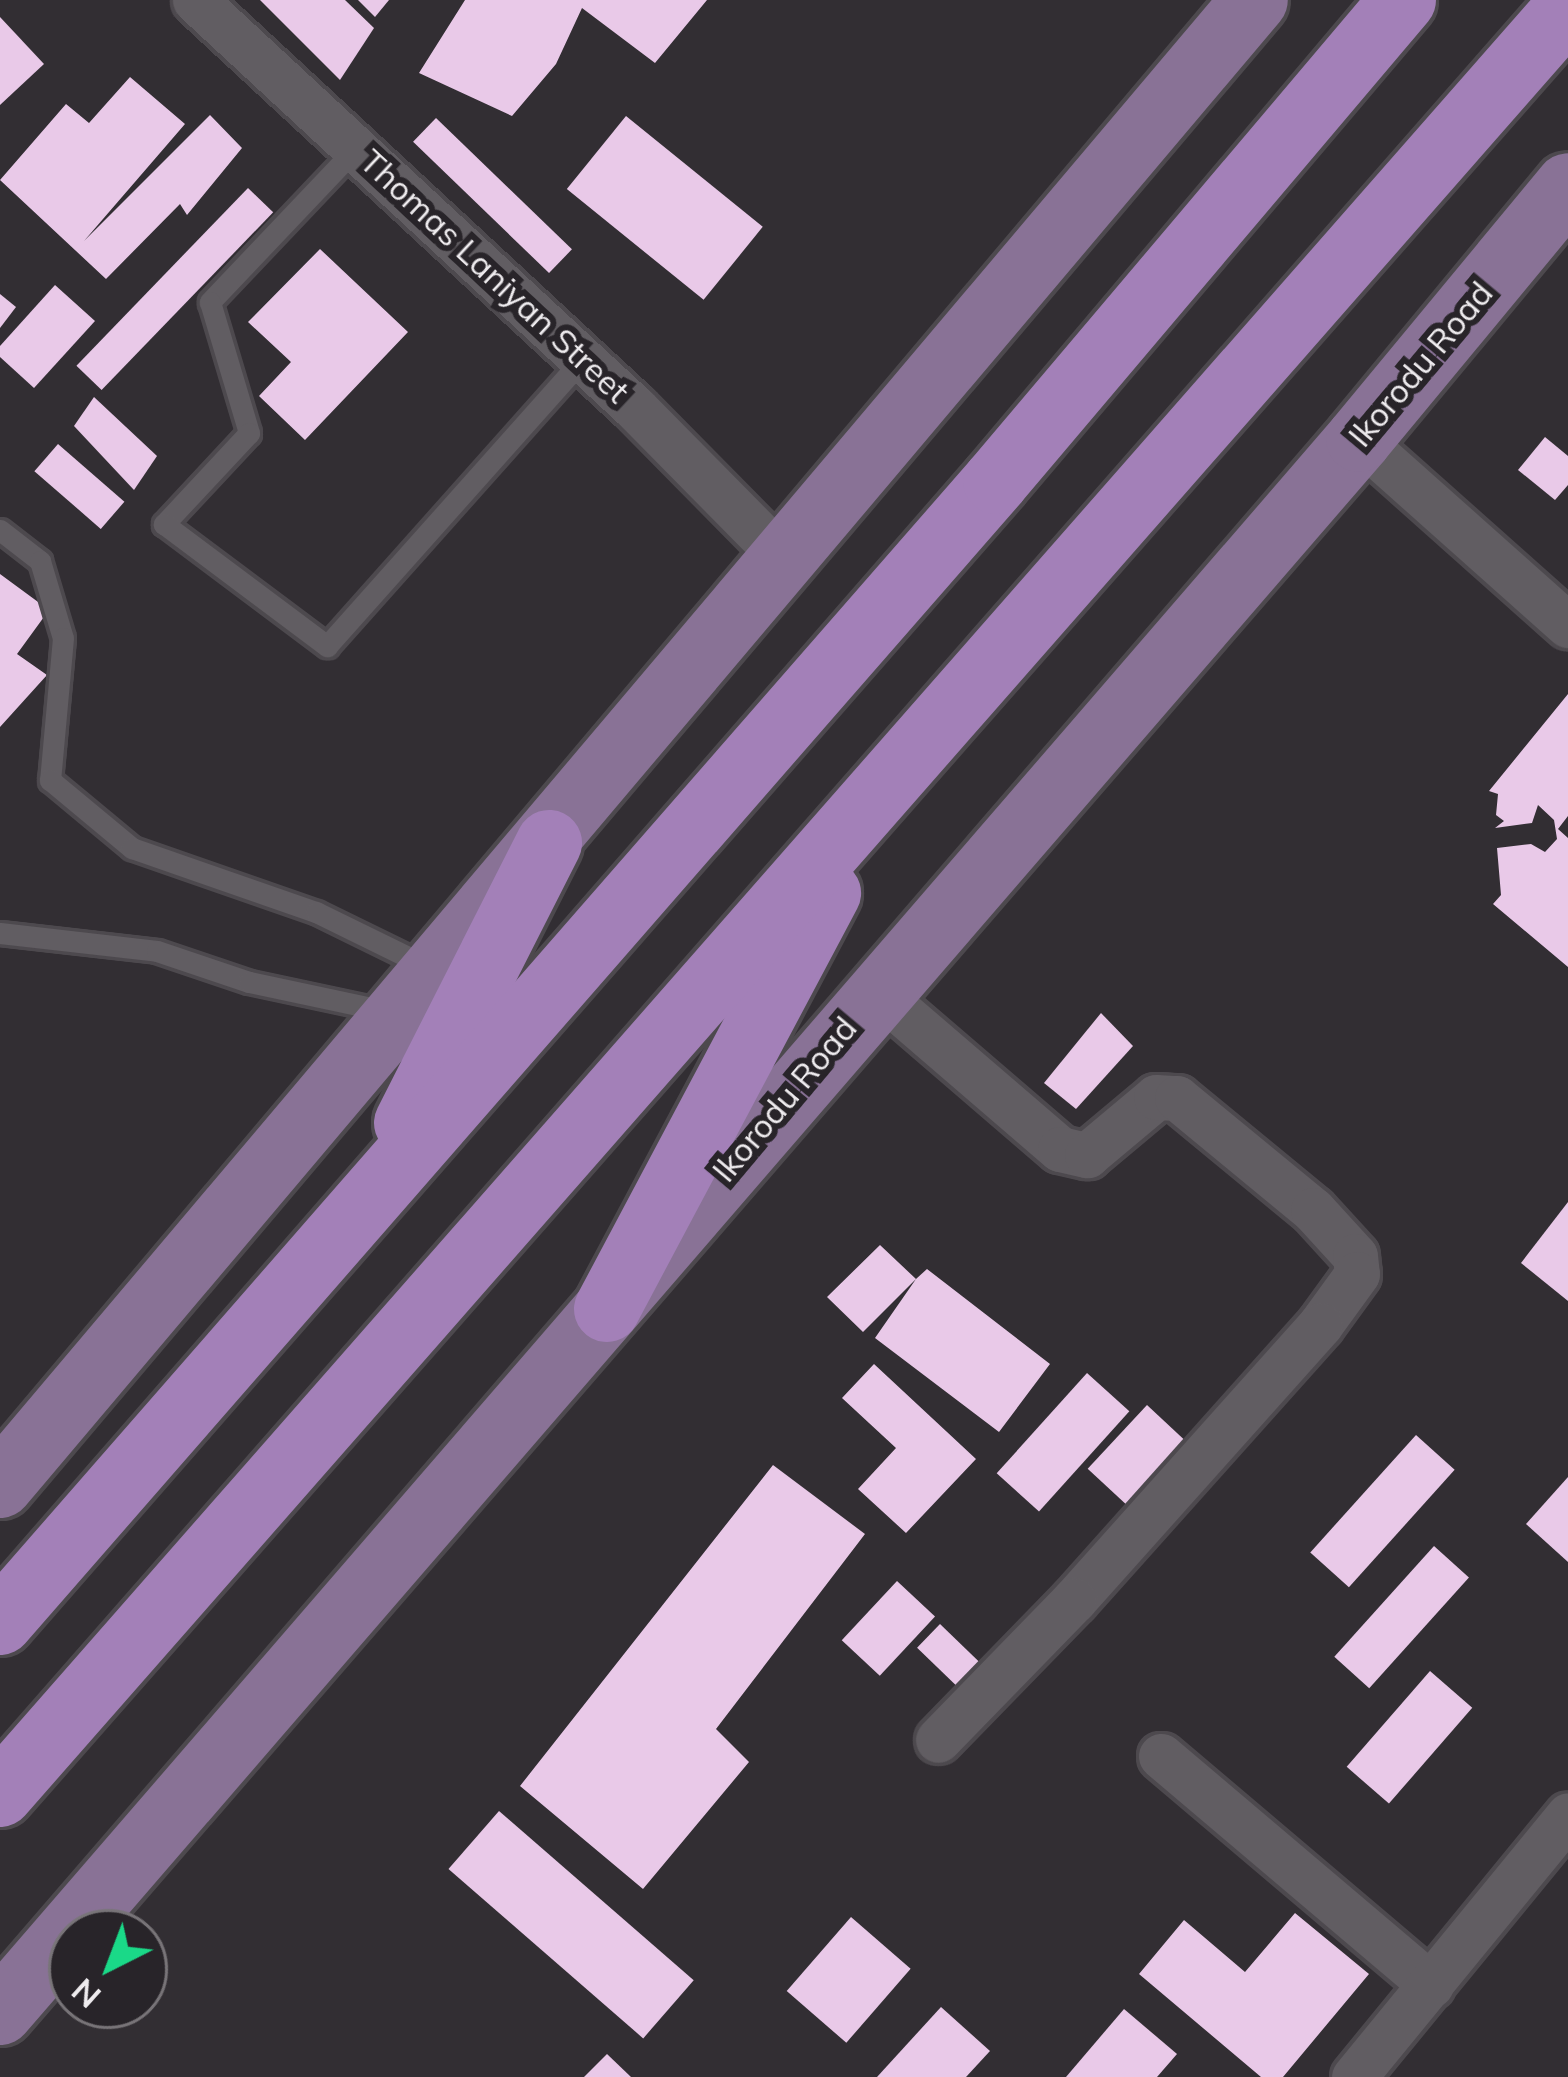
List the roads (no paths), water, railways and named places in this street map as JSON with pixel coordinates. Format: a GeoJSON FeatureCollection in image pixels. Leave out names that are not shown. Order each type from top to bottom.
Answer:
{"type":"FeatureCollection","features":[{"type":"Feature","properties":{"kind":"highway"},"geometry":{"type":"LineString","coordinates":[[0,1622],[362,1212],[1403,0]]}},
{"type":"Feature","properties":{"kind":"highway"},"geometry":{"type":"LineString","coordinates":[[0,1794],[1568,7]]}},
{"type":"Feature","properties":{"kind":"highway"},"geometry":{"type":"LineString","coordinates":[[607,1309],[880,795]]}},
{"type":"Feature","properties":{"kind":"highway"},"geometry":{"type":"LineString","coordinates":[[362,1212],[549,843]]}},
{"type":"Feature","properties":{"kind":"main road"},"geometry":{"type":"LineString","coordinates":[[0,1485],[549,843],[1255,0]]}},
{"type":"Feature","properties":{"kind":"main road","name":"Ikorodu Road"},"geometry":{"type":"LineString","coordinates":[[0,2012],[607,1309],[875,990],[1358,440],[1568,186]]}},
{"type":"Feature","properties":{"kind":"street","name":"Thomas Laniyan Street"},"geometry":{"type":"LineString","coordinates":[[195,0],[584,359],[785,561]]}},
{"type":"Feature","properties":{"kind":"street"},"geometry":{"type":"LineString","coordinates":[[1358,440],[1568,625]]}},
{"type":"Feature","properties":{"kind":"street"},"geometry":{"type":"LineString","coordinates":[[875,990],[1060,1149],[1087,1155],[1156,1097],[1177,1098],[1313,1210],[1355,1256],[1357,1274],[1320,1325],[1120,1549],[938,1740]]}},
{"type":"Feature","properties":{"kind":"street"},"geometry":{"type":"LineString","coordinates":[[1161,1756],[1431,1985]]}},
{"type":"Feature","properties":{"kind":"street"},"geometry":{"type":"LineString","coordinates":[[1354,2077],[1568,1816]]}},
{"type":"Feature","properties":{"kind":"lane"},"geometry":{"type":"LineString","coordinates":[[357,146],[210,302],[249,433],[164,524],[327,646],[584,359]]}},
{"type":"Feature","properties":{"kind":"lane"},"geometry":{"type":"LineString","coordinates":[[0,530],[40,561],[63,638],[50,780],[132,848],[316,912],[417,992]]}},
{"type":"Feature","properties":{"kind":"lane"},"geometry":{"type":"LineString","coordinates":[[0,933],[157,951],[249,982],[417,992]]}}]}
